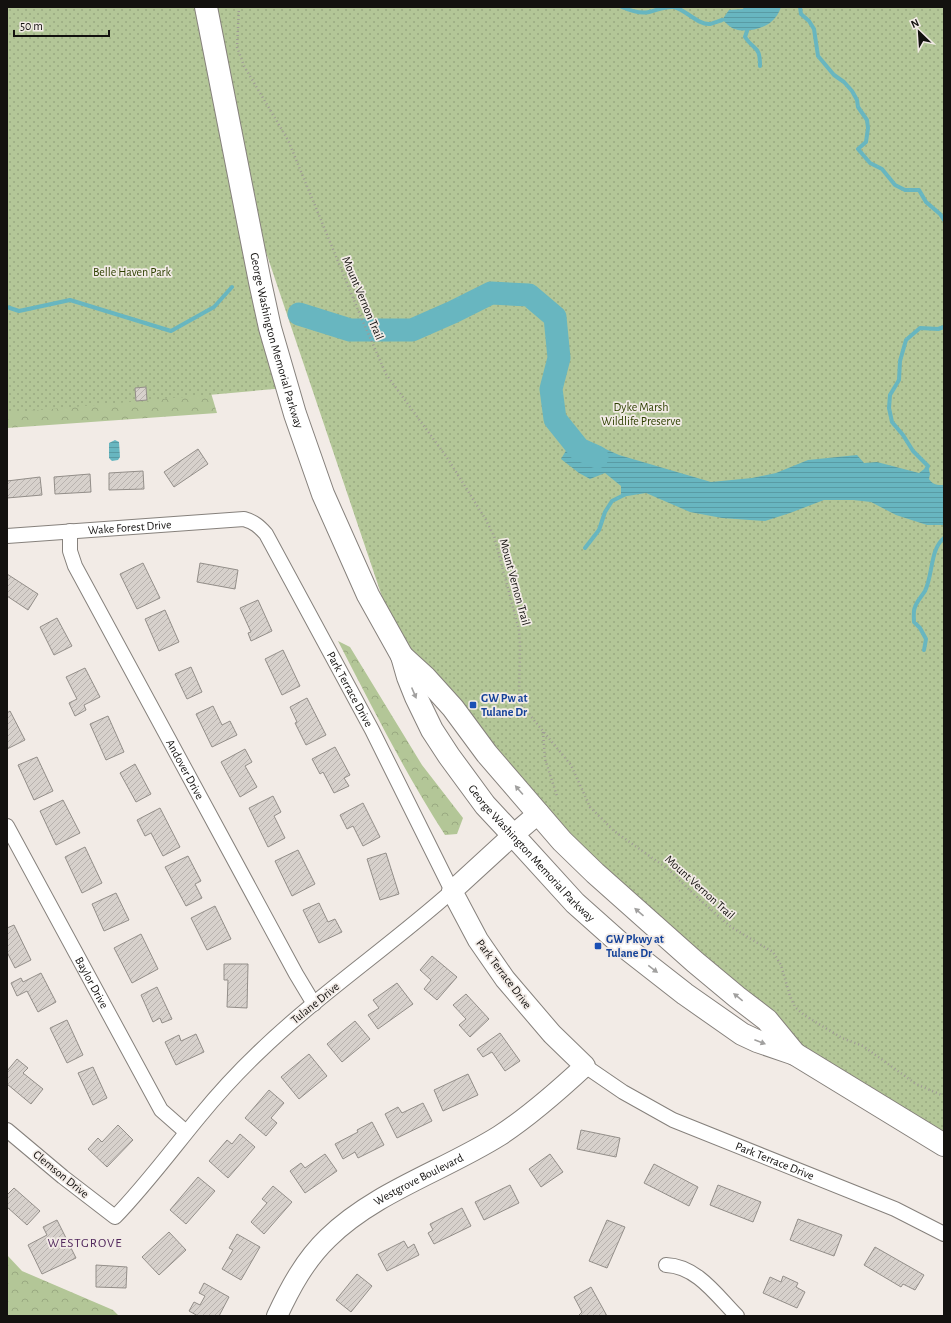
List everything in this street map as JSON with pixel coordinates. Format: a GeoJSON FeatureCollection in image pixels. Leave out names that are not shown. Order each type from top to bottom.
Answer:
{"type":"FeatureCollection","features":[{"type":"Feature","properties":{"kind":"main road","name":"George Washington Memorial Parkway"},"geometry":{"type":"LineString","coordinates":[[206,7],[247,222],[272,335],[294,414],[326,502],[368,596],[402,656],[408,677],[432,730],[485,805],[575,903],[621,944],[685,994],[742,1034],[757,1041],[795,1054],[944,1144]]}},
{"type":"Feature","properties":{"kind":"main road","name":"George Washington Memorial Parkway"},"geometry":{"type":"LineString","coordinates":[[402,656],[425,677],[453,708],[487,754],[562,840],[595,873],[695,962],[767,1020],[795,1054]]}},
{"type":"Feature","properties":{"kind":"street","name":"Wake Forest Drive"},"geometry":{"type":"LineString","coordinates":[[7,536],[244,519],[251,521]]}},
{"type":"Feature","properties":{"kind":"street","name":"Park Terrace Drive"},"geometry":{"type":"LineString","coordinates":[[251,521],[259,525],[266,534],[372,730],[452,892],[478,940],[505,979],[552,1034],[585,1066],[623,1092],[673,1120],[895,1209],[944,1234]]}},
{"type":"Feature","properties":{"kind":"street","name":"Andover Drive"},"geometry":{"type":"LineString","coordinates":[[70,531],[70,551],[74,566],[296,974],[314,1004]]}},
{"type":"Feature","properties":{"kind":"street","name":"Tulane Drive"},"geometry":{"type":"LineString","coordinates":[[115,1217],[135,1196],[199,1116],[240,1071],[287,1026],[452,892],[539,813]]}},
{"type":"Feature","properties":{"kind":"street","name":"Baylor Drive"},"geometry":{"type":"LineString","coordinates":[[7,826],[161,1110],[186,1132]]}},
{"type":"Feature","properties":{"kind":"street","name":"Westgrove Boulevard"},"geometry":{"type":"LineString","coordinates":[[277,1316],[293,1282],[309,1259],[327,1238],[346,1222],[365,1209],[498,1136],[558,1091],[585,1066]]}},
{"type":"Feature","properties":{"kind":"street","name":"Clemson Drive"},"geometry":{"type":"LineString","coordinates":[[7,1130],[115,1217]]}},
{"type":"Feature","properties":{"kind":"street"},"geometry":{"type":"LineString","coordinates":[[666,1265],[675,1266],[695,1275],[707,1285],[737,1316]]}},
{"type":"Feature","properties":{"kind":"path","name":"Mount Vernon Trail"},"geometry":{"type":"LineString","coordinates":[[239,7],[237,47],[244,66],[288,140],[386,374],[448,459],[486,520],[494,536],[519,630],[519,702],[571,765],[590,807],[614,831],[668,869],[731,927],[773,952],[781,965],[790,996],[796,1007],[804,1015],[842,1038],[863,1046],[916,1084],[944,1096]]}},
{"type":"Feature","properties":{"kind":"path"},"geometry":{"type":"LineString","coordinates":[[543,731],[545,758],[557,796]]}},
{"type":"Feature","properties":{"kind":"green space","name":"Dyke Marsh Wildlife Preserve"},"geometry":{"type":"Polygon","coordinates":[[[7,7],[944,7],[944,1138],[795,1054],[649,921],[402,656],[237,166],[286,388],[7,413],[7,7]]]}},
{"type":"Feature","properties":{"kind":"green space"},"geometry":{"type":"Polygon","coordinates":[[[190,323],[217,413],[7,428],[7,389],[190,323]]]}},
{"type":"Feature","properties":{"kind":"green space"},"geometry":{"type":"Polygon","coordinates":[[[338,641],[350,647],[422,765],[463,818],[457,834],[445,835],[430,812],[389,740],[338,641]]]}},
{"type":"Feature","properties":{"kind":"green space"},"geometry":{"type":"Polygon","coordinates":[[[7,1255],[22,1271],[113,1310],[119,1316],[7,1316],[7,1255]]]}},
{"type":"Feature","properties":{"kind":"water"},"geometry":{"type":"Polygon","coordinates":[[[744,7],[781,7],[771,22],[763,27],[753,30],[743,31],[735,29],[722,20],[729,10],[743,9],[744,7]]]}},
{"type":"Feature","properties":{"kind":"water"},"geometry":{"type":"Polygon","coordinates":[[[577,432],[583,439],[619,455],[711,482],[752,478],[776,473],[808,460],[857,455],[864,463],[877,462],[919,473],[928,466],[930,474],[929,479],[935,484],[944,485],[944,525],[927,525],[896,515],[871,502],[853,500],[824,500],[765,521],[722,518],[690,512],[646,493],[621,497],[621,486],[605,473],[590,479],[579,473],[561,459],[577,432]]]}},
{"type":"Feature","properties":{"kind":"water"},"geometry":{"type":"Polygon","coordinates":[[[115,440],[119,442],[120,457],[118,460],[112,461],[109,458],[109,443],[115,440]]]}},
{"type":"Feature","properties":{"kind":"building"},"geometry":{"type":"Polygon","coordinates":[[[146,387],[147,400],[136,401],[135,388],[146,387]]]}},
{"type":"Feature","properties":{"kind":"building"},"geometry":{"type":"Polygon","coordinates":[[[198,449],[208,464],[174,487],[164,472],[198,449]]]}},
{"type":"Feature","properties":{"kind":"building"},"geometry":{"type":"Polygon","coordinates":[[[143,471],[144,489],[109,490],[109,473],[143,471]]]}},
{"type":"Feature","properties":{"kind":"building"},"geometry":{"type":"Polygon","coordinates":[[[90,474],[91,492],[55,494],[54,477],[90,474]]]}},
{"type":"Feature","properties":{"kind":"building"},"geometry":{"type":"Polygon","coordinates":[[[40,477],[42,495],[7,498],[7,481],[40,477]]]}},
{"type":"Feature","properties":{"kind":"building"},"geometry":{"type":"Polygon","coordinates":[[[143,563],[160,598],[137,609],[120,574],[143,563]]]}},
{"type":"Feature","properties":{"kind":"building"},"geometry":{"type":"Polygon","coordinates":[[[200,563],[238,570],[235,589],[197,582],[200,563]]]}},
{"type":"Feature","properties":{"kind":"building"},"geometry":{"type":"Polygon","coordinates":[[[7,574],[38,594],[28,610],[7,596],[7,574]]]}},
{"type":"Feature","properties":{"kind":"building"},"geometry":{"type":"Polygon","coordinates":[[[258,600],[272,631],[251,641],[248,633],[251,632],[240,608],[258,600]]]}},
{"type":"Feature","properties":{"kind":"building"},"geometry":{"type":"Polygon","coordinates":[[[165,610],[179,642],[159,651],[145,619],[165,610]]]}},
{"type":"Feature","properties":{"kind":"building"},"geometry":{"type":"Polygon","coordinates":[[[57,618],[72,646],[54,655],[40,627],[57,618]]]}},
{"type":"Feature","properties":{"kind":"building"},"geometry":{"type":"Polygon","coordinates":[[[283,650],[300,686],[282,695],[265,659],[283,650]]]}},
{"type":"Feature","properties":{"kind":"building"},"geometry":{"type":"Polygon","coordinates":[[[191,667],[202,692],[187,699],[175,674],[191,667]]]}},
{"type":"Feature","properties":{"kind":"building"},"geometry":{"type":"Polygon","coordinates":[[[85,668],[100,697],[84,705],[86,710],[75,716],[69,703],[77,699],[66,677],[85,668]]]}},
{"type":"Feature","properties":{"kind":"building"},"geometry":{"type":"Polygon","coordinates":[[[307,698],[326,735],[306,745],[295,723],[297,722],[290,707],[307,698]]]}},
{"type":"Feature","properties":{"kind":"building"},"geometry":{"type":"Polygon","coordinates":[[[213,706],[222,725],[230,721],[237,735],[212,747],[196,714],[213,706]]]}},
{"type":"Feature","properties":{"kind":"building"},"geometry":{"type":"Polygon","coordinates":[[[10,711],[25,740],[7,749],[7,713],[10,711]]]}},
{"type":"Feature","properties":{"kind":"building"},"geometry":{"type":"Polygon","coordinates":[[[108,716],[124,752],[106,760],[90,724],[108,716]]]}},
{"type":"Feature","properties":{"kind":"building"},"geometry":{"type":"Polygon","coordinates":[[[335,747],[350,775],[344,778],[349,786],[334,793],[323,772],[320,774],[312,759],[335,747]]]}},
{"type":"Feature","properties":{"kind":"building"},"geometry":{"type":"Polygon","coordinates":[[[245,749],[252,762],[245,766],[257,787],[240,797],[221,762],[245,749]]]}},
{"type":"Feature","properties":{"kind":"building"},"geometry":{"type":"Polygon","coordinates":[[[37,757],[53,791],[34,800],[18,765],[37,757]]]}},
{"type":"Feature","properties":{"kind":"building"},"geometry":{"type":"Polygon","coordinates":[[[135,764],[151,794],[136,802],[120,773],[135,764]]]}},
{"type":"Feature","properties":{"kind":"building"},"geometry":{"type":"Polygon","coordinates":[[[273,796],[281,812],[274,816],[285,838],[268,847],[249,808],[273,796]]]}},
{"type":"Feature","properties":{"kind":"building"},"geometry":{"type":"Polygon","coordinates":[[[63,800],[80,833],[56,845],[40,811],[63,800]]]}},
{"type":"Feature","properties":{"kind":"building"},"geometry":{"type":"Polygon","coordinates":[[[363,803],[380,837],[363,846],[353,826],[347,829],[340,815],[363,803]]]}},
{"type":"Feature","properties":{"kind":"building"},"geometry":{"type":"Polygon","coordinates":[[[160,808],[180,847],[163,856],[151,833],[145,836],[137,820],[160,808]]]}},
{"type":"Feature","properties":{"kind":"building"},"geometry":{"type":"Polygon","coordinates":[[[85,847],[102,883],[82,893],[65,857],[85,847]]]}},
{"type":"Feature","properties":{"kind":"building"},"geometry":{"type":"Polygon","coordinates":[[[298,850],[315,884],[292,896],[275,861],[298,850]]]}},
{"type":"Feature","properties":{"kind":"building"},"geometry":{"type":"Polygon","coordinates":[[[386,853],[399,894],[380,900],[367,859],[386,853]]]}},
{"type":"Feature","properties":{"kind":"building"},"geometry":{"type":"Polygon","coordinates":[[[188,856],[201,881],[195,884],[202,898],[186,906],[165,867],[188,856]]]}},
{"type":"Feature","properties":{"kind":"building"},"geometry":{"type":"Polygon","coordinates":[[[116,893],[129,920],[104,931],[92,904],[116,893]]]}},
{"type":"Feature","properties":{"kind":"building"},"geometry":{"type":"Polygon","coordinates":[[[319,903],[328,922],[335,919],[342,932],[319,943],[303,910],[319,903]]]}},
{"type":"Feature","properties":{"kind":"building"},"geometry":{"type":"Polygon","coordinates":[[[215,906],[231,939],[207,950],[191,918],[215,906]]]}},
{"type":"Feature","properties":{"kind":"building"},"geometry":{"type":"Polygon","coordinates":[[[14,925],[31,960],[15,968],[7,952],[7,928],[14,925]]]}},
{"type":"Feature","properties":{"kind":"building"},"geometry":{"type":"Polygon","coordinates":[[[141,934],[158,969],[132,983],[114,948],[141,934]]]}},
{"type":"Feature","properties":{"kind":"building"},"geometry":{"type":"Polygon","coordinates":[[[432,956],[457,977],[437,1000],[424,989],[431,980],[420,970],[432,956]]]}},
{"type":"Feature","properties":{"kind":"building"},"geometry":{"type":"Polygon","coordinates":[[[224,964],[248,964],[247,1008],[227,1007],[228,980],[224,980],[224,964]]]}},
{"type":"Feature","properties":{"kind":"building"},"geometry":{"type":"Polygon","coordinates":[[[41,973],[56,1002],[38,1012],[27,991],[17,996],[11,983],[21,978],[23,982],[41,973]]]}},
{"type":"Feature","properties":{"kind":"building"},"geometry":{"type":"Polygon","coordinates":[[[397,983],[413,1004],[378,1029],[368,1015],[379,1008],[373,1000],[397,983]]]}},
{"type":"Feature","properties":{"kind":"building"},"geometry":{"type":"Polygon","coordinates":[[[157,987],[172,1019],[162,1023],[160,1018],[153,1022],[141,995],[157,987]]]}},
{"type":"Feature","properties":{"kind":"building"},"geometry":{"type":"Polygon","coordinates":[[[466,994],[489,1019],[470,1037],[459,1025],[466,1019],[453,1005],[466,994]]]}},
{"type":"Feature","properties":{"kind":"building"},"geometry":{"type":"Polygon","coordinates":[[[67,1020],[83,1055],[67,1063],[50,1028],[67,1020]]]}},
{"type":"Feature","properties":{"kind":"building"},"geometry":{"type":"Polygon","coordinates":[[[355,1021],[370,1039],[342,1062],[327,1044],[355,1021]]]}},
{"type":"Feature","properties":{"kind":"building"},"geometry":{"type":"Polygon","coordinates":[[[500,1033],[520,1061],[505,1071],[492,1052],[483,1057],[477,1049],[500,1033]]]}},
{"type":"Feature","properties":{"kind":"building"},"geometry":{"type":"Polygon","coordinates":[[[196,1034],[204,1052],[176,1065],[165,1042],[179,1035],[181,1041],[196,1034]]]}},
{"type":"Feature","properties":{"kind":"building"},"geometry":{"type":"Polygon","coordinates":[[[309,1054],[327,1076],[299,1099],[281,1077],[309,1054]]]}},
{"type":"Feature","properties":{"kind":"building"},"geometry":{"type":"Polygon","coordinates":[[[17,1059],[28,1068],[23,1073],[43,1089],[31,1104],[7,1084],[7,1071],[17,1059]]]}},
{"type":"Feature","properties":{"kind":"building"},"geometry":{"type":"Polygon","coordinates":[[[93,1067],[107,1098],[93,1105],[78,1073],[93,1067]]]}},
{"type":"Feature","properties":{"kind":"building"},"geometry":{"type":"Polygon","coordinates":[[[468,1074],[478,1095],[443,1111],[434,1090],[468,1074]]]}},
{"type":"Feature","properties":{"kind":"building"},"geometry":{"type":"Polygon","coordinates":[[[269,1090],[284,1103],[271,1118],[277,1123],[266,1136],[245,1118],[269,1090]]]}},
{"type":"Feature","properties":{"kind":"building"},"geometry":{"type":"Polygon","coordinates":[[[423,1103],[432,1121],[397,1138],[385,1114],[398,1107],[402,1113],[423,1103]]]}},
{"type":"Feature","properties":{"kind":"building"},"geometry":{"type":"Polygon","coordinates":[[[372,1122],[384,1145],[358,1158],[355,1152],[343,1159],[335,1144],[358,1132],[357,1130],[372,1122]]]}},
{"type":"Feature","properties":{"kind":"building"},"geometry":{"type":"Polygon","coordinates":[[[118,1125],[133,1140],[107,1167],[88,1149],[98,1138],[102,1142],[118,1125]]]}},
{"type":"Feature","properties":{"kind":"building"},"geometry":{"type":"Polygon","coordinates":[[[581,1130],[620,1138],[616,1157],[577,1149],[581,1130]]]}},
{"type":"Feature","properties":{"kind":"building"},"geometry":{"type":"Polygon","coordinates":[[[240,1134],[255,1147],[228,1178],[209,1161],[227,1140],[232,1144],[240,1134]]]}},
{"type":"Feature","properties":{"kind":"building"},"geometry":{"type":"Polygon","coordinates":[[[325,1154],[337,1171],[305,1193],[290,1171],[301,1163],[305,1168],[325,1154]]]}},
{"type":"Feature","properties":{"kind":"building"},"geometry":{"type":"Polygon","coordinates":[[[550,1154],[563,1172],[541,1187],[529,1169],[550,1154]]]}},
{"type":"Feature","properties":{"kind":"building"},"geometry":{"type":"Polygon","coordinates":[[[654,1164],[698,1187],[689,1206],[644,1183],[654,1164]]]}},
{"type":"Feature","properties":{"kind":"building"},"geometry":{"type":"Polygon","coordinates":[[[198,1177],[215,1191],[186,1224],[170,1210],[198,1177]]]}},
{"type":"Feature","properties":{"kind":"building"},"geometry":{"type":"Polygon","coordinates":[[[510,1185],[519,1203],[484,1220],[475,1202],[510,1185]]]}},
{"type":"Feature","properties":{"kind":"building"},"geometry":{"type":"Polygon","coordinates":[[[718,1185],[761,1202],[753,1222],[710,1205],[718,1185]]]}},
{"type":"Feature","properties":{"kind":"building"},"geometry":{"type":"Polygon","coordinates":[[[273,1186],[292,1202],[264,1234],[251,1222],[267,1203],[262,1199],[273,1186]]]}},
{"type":"Feature","properties":{"kind":"building"},"geometry":{"type":"Polygon","coordinates":[[[14,1188],[40,1211],[27,1225],[7,1207],[7,1195],[14,1188]]]}},
{"type":"Feature","properties":{"kind":"building"},"geometry":{"type":"Polygon","coordinates":[[[462,1208],[471,1226],[434,1244],[428,1233],[433,1230],[430,1224],[462,1208]]]}},
{"type":"Feature","properties":{"kind":"building"},"geometry":{"type":"Polygon","coordinates":[[[798,1219],[842,1235],[834,1256],[790,1240],[798,1219]]]}},
{"type":"Feature","properties":{"kind":"building"},"geometry":{"type":"Polygon","coordinates":[[[57,1220],[76,1258],[42,1274],[28,1245],[47,1235],[43,1227],[57,1220]]]}},
{"type":"Feature","properties":{"kind":"building"},"geometry":{"type":"Polygon","coordinates":[[[607,1220],[625,1227],[607,1268],[589,1261],[607,1220]]]}},
{"type":"Feature","properties":{"kind":"building"},"geometry":{"type":"Polygon","coordinates":[[[169,1232],[186,1250],[159,1275],[142,1257],[169,1232]]]}},
{"type":"Feature","properties":{"kind":"building"},"geometry":{"type":"Polygon","coordinates":[[[237,1234],[260,1247],[241,1280],[222,1269],[233,1250],[229,1248],[237,1234]]]}},
{"type":"Feature","properties":{"kind":"building"},"geometry":{"type":"Polygon","coordinates":[[[404,1241],[408,1248],[414,1244],[419,1255],[387,1271],[378,1254],[404,1241]]]}},
{"type":"Feature","properties":{"kind":"building"},"geometry":{"type":"Polygon","coordinates":[[[875,1247],[924,1275],[915,1290],[903,1284],[901,1287],[864,1265],[875,1247]]]}},
{"type":"Feature","properties":{"kind":"building"},"geometry":{"type":"Polygon","coordinates":[[[96,1265],[127,1267],[126,1288],[96,1287],[96,1265]]]}},
{"type":"Feature","properties":{"kind":"building"},"geometry":{"type":"Polygon","coordinates":[[[357,1274],[372,1286],[351,1312],[336,1300],[357,1274]]]}},
{"type":"Feature","properties":{"kind":"building"},"geometry":{"type":"Polygon","coordinates":[[[783,1276],[798,1283],[796,1287],[805,1292],[797,1308],[763,1293],[770,1277],[781,1282],[783,1276]]]}},
{"type":"Feature","properties":{"kind":"building"},"geometry":{"type":"Polygon","coordinates":[[[204,1283],[229,1297],[219,1316],[198,1316],[189,1311],[194,1302],[200,1305],[205,1296],[199,1293],[204,1283]]]}},
{"type":"Feature","properties":{"kind":"building"},"geometry":{"type":"Polygon","coordinates":[[[591,1287],[607,1316],[578,1316],[582,1312],[574,1297],[591,1287]]]}},
{"type":"Feature","properties":{"kind":"waterway"},"geometry":{"type":"LineString","coordinates":[[622,7],[642,13],[674,7],[706,24],[722,20]]}},
{"type":"Feature","properties":{"kind":"waterway"},"geometry":{"type":"LineString","coordinates":[[800,7],[801,14],[809,21],[814,29],[818,56],[834,75],[844,82],[852,91],[857,100],[858,107],[867,120],[868,128],[866,142],[858,149],[870,163],[882,169],[895,185],[905,190],[919,190],[926,202],[940,214],[944,220]]}},
{"type":"Feature","properties":{"kind":"waterway"},"geometry":{"type":"LineString","coordinates":[[747,31],[745,37],[758,52],[760,66]]}},
{"type":"Feature","properties":{"kind":"waterway"},"geometry":{"type":"LineString","coordinates":[[7,307],[19,311],[70,300],[171,331],[214,307],[232,287]]}},
{"type":"Feature","properties":{"kind":"waterway"},"geometry":{"type":"LineString","coordinates":[[299,314],[350,330],[412,330],[491,293],[529,295],[555,317],[559,358],[551,389],[555,419],[579,449],[597,457]]}},
{"type":"Feature","properties":{"kind":"waterway"},"geometry":{"type":"LineString","coordinates":[[926,470],[928,466],[913,451],[903,435],[892,422],[889,408],[890,395],[899,380],[900,361],[906,340],[920,328],[938,329],[944,327]]}},
{"type":"Feature","properties":{"kind":"waterway"},"geometry":{"type":"LineString","coordinates":[[585,548],[599,530],[605,512],[612,501],[624,495]]}},
{"type":"Feature","properties":{"kind":"waterway"},"geometry":{"type":"LineString","coordinates":[[924,650],[926,639],[920,628],[914,622],[914,610],[928,585],[936,549],[944,538]]}},
{"type":"Feature","properties":{"kind":"place","name":"GW Pw at Tulane Dr"},"geometry":{"type":"Point","coordinates":[473,705]}},
{"type":"Feature","properties":{"kind":"place","name":"GW Pkwy at Tulane Dr"},"geometry":{"type":"Point","coordinates":[598,946]}},
{"type":"Feature","properties":{"kind":"district","name":"WESTGROVE"},"geometry":{"type":"Point","coordinates":[85,1243]}},
{"type":"Feature","properties":{"kind":"park label","name":"Belle Haven Park"},"geometry":{"type":"Point","coordinates":[132,272]}}]}
